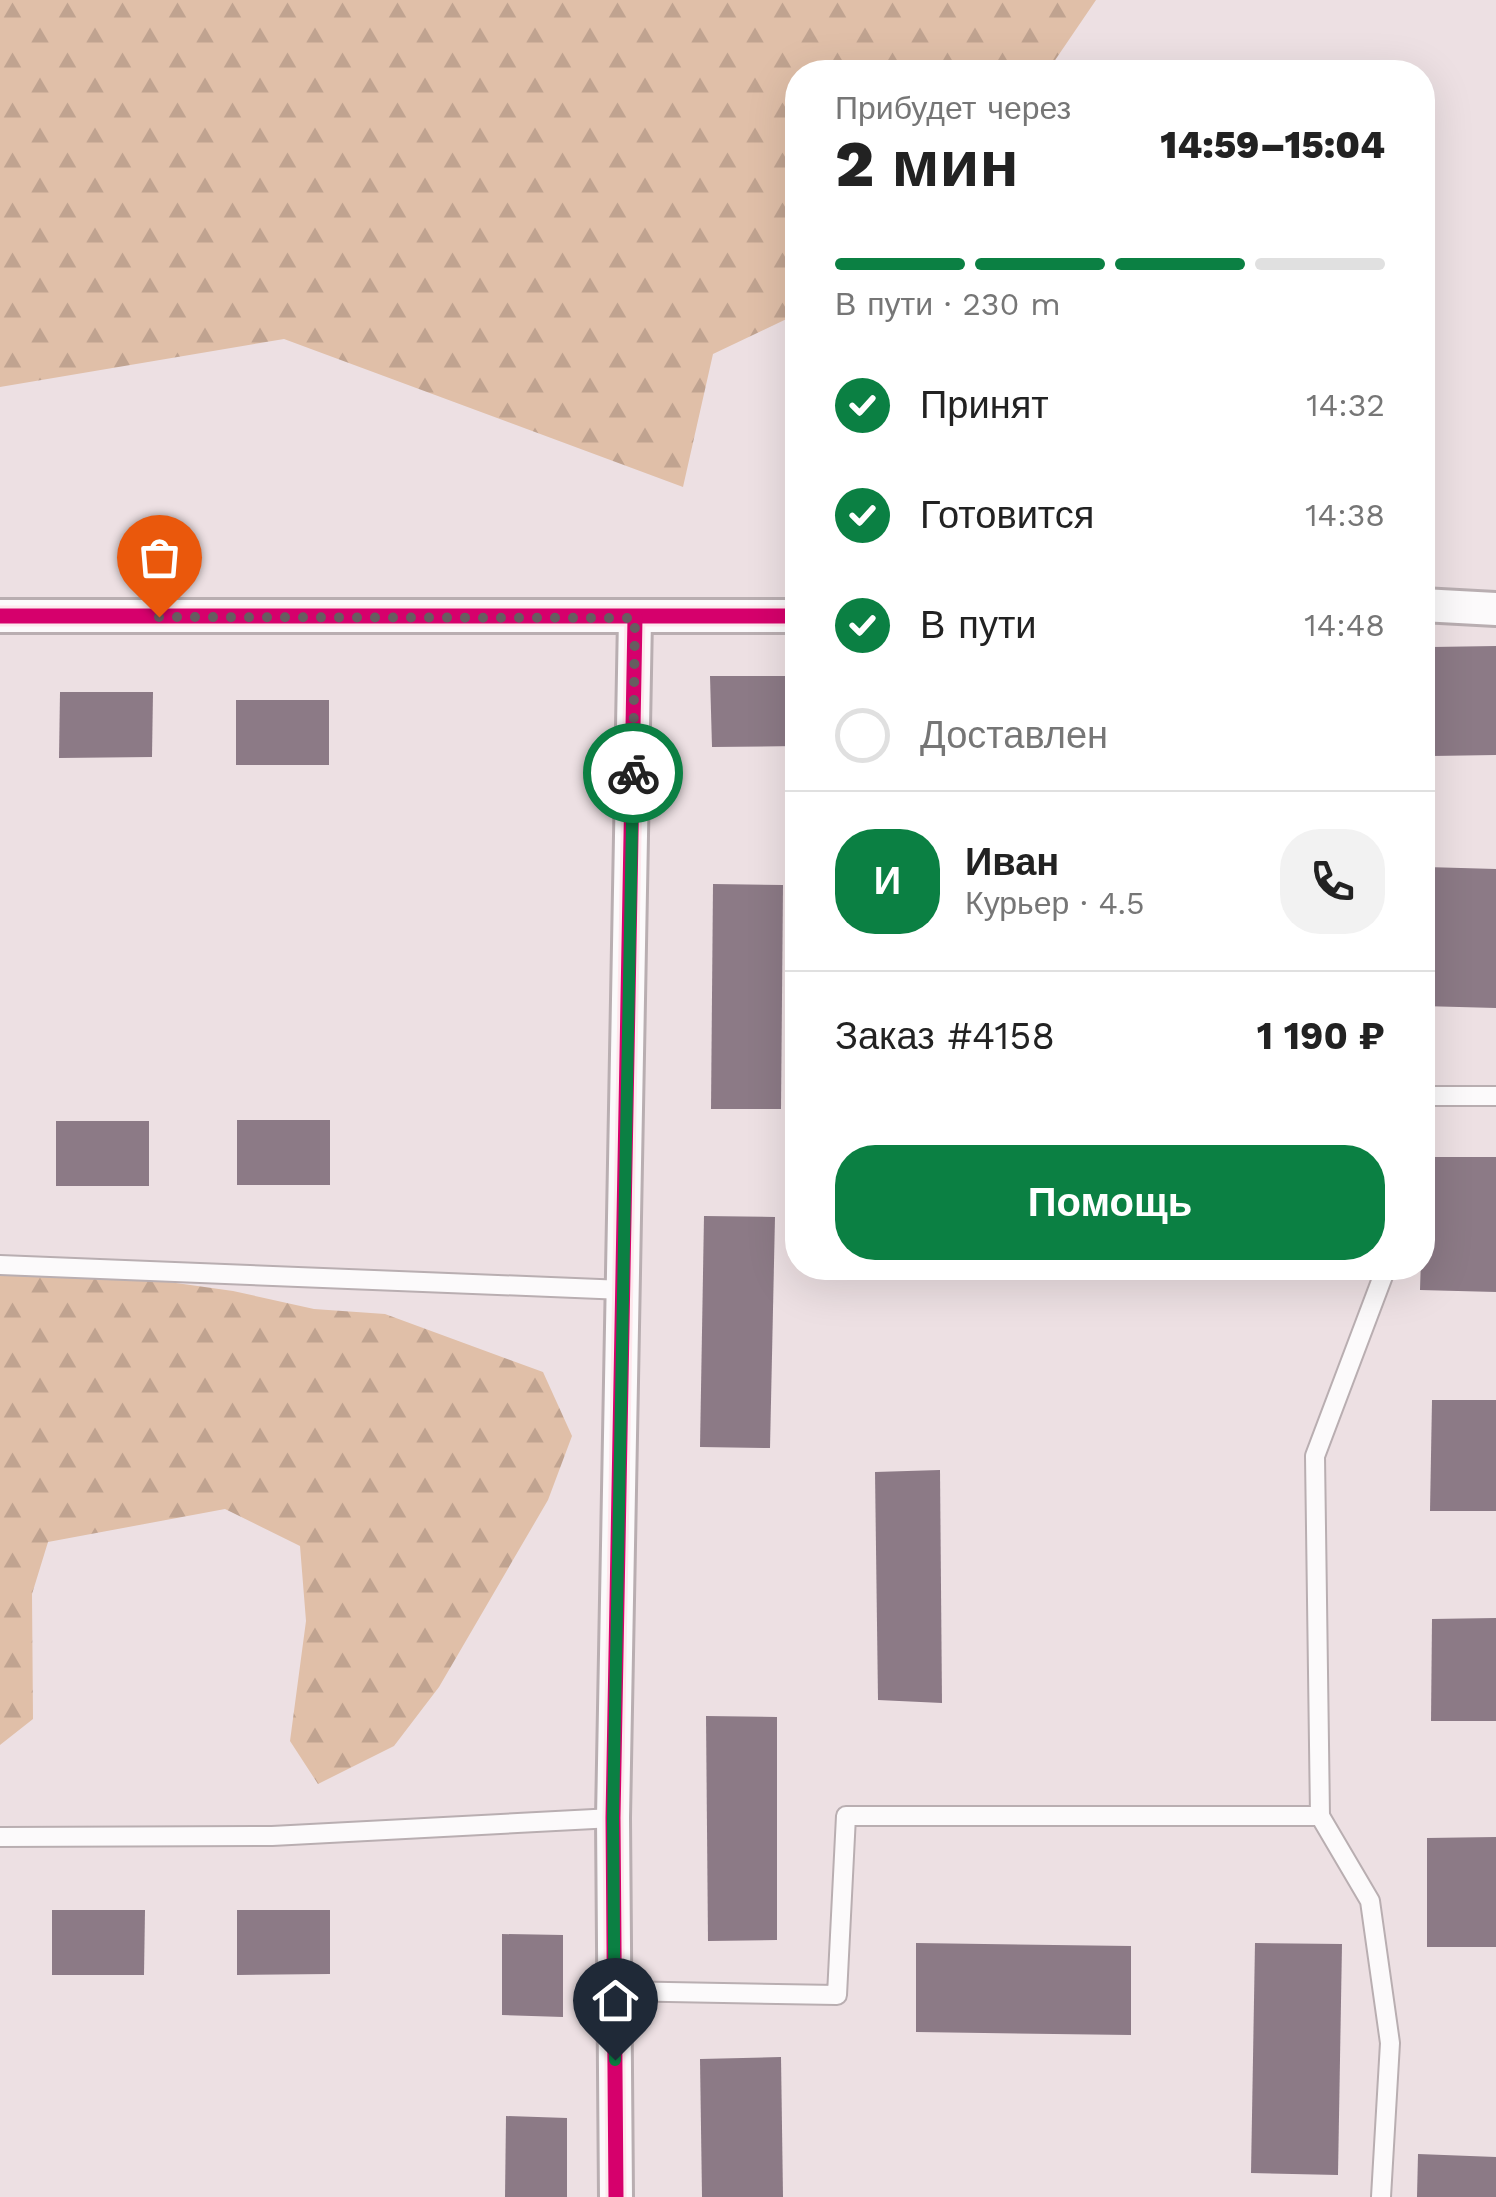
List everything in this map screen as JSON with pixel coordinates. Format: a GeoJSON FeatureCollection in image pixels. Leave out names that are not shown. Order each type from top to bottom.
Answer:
{"type":"FeatureCollection","features":[{"type":"Feature","properties":{"kind":"street"},"geometry":{"type":"LineString","coordinates":[[1435,607],[1496,609]]}},
{"type":"Feature","properties":{"kind":"street"},"geometry":{"type":"LineString","coordinates":[[0,616],[785,616]]}},
{"type":"Feature","properties":{"kind":"street"},"geometry":{"type":"LineString","coordinates":[[616,2197],[613,1818],[635,618]]}},
{"type":"Feature","properties":{"kind":"lane"},"geometry":{"type":"LineString","coordinates":[[1435,1096],[1496,1096]]}},
{"type":"Feature","properties":{"kind":"lane"},"geometry":{"type":"LineString","coordinates":[[0,1264],[624,1290]]}},
{"type":"Feature","properties":{"kind":"lane"},"geometry":{"type":"LineString","coordinates":[[1381,1280],[1315,1456],[1320,1816],[1370,1901],[1390,2043],[1381,2197]]}},
{"type":"Feature","properties":{"kind":"lane"},"geometry":{"type":"LineString","coordinates":[[614,1991],[837,1995],[846,1816],[1320,1816]]}},
{"type":"Feature","properties":{"kind":"lane"},"geometry":{"type":"LineString","coordinates":[[0,1837],[272,1836],[613,1818]]}},
{"type":"Feature","properties":{"kind":"green space"},"geometry":{"type":"Polygon","coordinates":[[[0,0],[1096,0],[1055,60],[785,60],[785,320],[713,354],[683,487],[284,339],[0,387],[0,0]]]}},
{"type":"Feature","properties":{"kind":"green space"},"geometry":{"type":"Polygon","coordinates":[[[0,1272],[119,1275],[233,1291],[314,1309],[385,1314],[543,1372],[572,1436],[548,1500],[439,1687],[394,1746],[318,1784],[290,1741],[306,1621],[300,1546],[225,1509],[48,1542],[32,1594],[33,1719],[0,1745],[0,1272]]]}},
{"type":"Feature","properties":{"kind":"building"},"geometry":{"type":"Polygon","coordinates":[[[1496,646],[1496,755],[1435,756],[1435,647],[1496,646]]]}},
{"type":"Feature","properties":{"kind":"building"},"geometry":{"type":"Polygon","coordinates":[[[710,676],[785,676],[785,746],[712,747],[710,676]]]}},
{"type":"Feature","properties":{"kind":"building"},"geometry":{"type":"Polygon","coordinates":[[[60,692],[153,692],[152,757],[59,758],[60,692]]]}},
{"type":"Feature","properties":{"kind":"building"},"geometry":{"type":"Polygon","coordinates":[[[236,700],[329,700],[329,765],[236,765],[236,700]]]}},
{"type":"Feature","properties":{"kind":"building"},"geometry":{"type":"Polygon","coordinates":[[[1435,867],[1496,869],[1496,1008],[1435,1006],[1435,867]]]}},
{"type":"Feature","properties":{"kind":"building"},"geometry":{"type":"Polygon","coordinates":[[[713,884],[783,885],[781,1109],[711,1109],[713,884]]]}},
{"type":"Feature","properties":{"kind":"building"},"geometry":{"type":"Polygon","coordinates":[[[237,1120],[330,1120],[330,1185],[237,1185],[237,1120]]]}},
{"type":"Feature","properties":{"kind":"building"},"geometry":{"type":"Polygon","coordinates":[[[56,1121],[149,1121],[149,1186],[56,1186],[56,1121]]]}},
{"type":"Feature","properties":{"kind":"building"},"geometry":{"type":"Polygon","coordinates":[[[1435,1157],[1496,1157],[1496,1292],[1420,1290],[1420,1280],[1435,1280],[1435,1157]]]}},
{"type":"Feature","properties":{"kind":"building"},"geometry":{"type":"Polygon","coordinates":[[[704,1216],[775,1217],[770,1448],[700,1447],[704,1216]]]}},
{"type":"Feature","properties":{"kind":"building"},"geometry":{"type":"Polygon","coordinates":[[[1432,1400],[1496,1400],[1496,1511],[1430,1511],[1432,1400]]]}},
{"type":"Feature","properties":{"kind":"building"},"geometry":{"type":"Polygon","coordinates":[[[940,1470],[942,1703],[878,1700],[875,1472],[940,1470]]]}},
{"type":"Feature","properties":{"kind":"building"},"geometry":{"type":"Polygon","coordinates":[[[1496,1618],[1496,1721],[1431,1721],[1432,1619],[1496,1618]]]}},
{"type":"Feature","properties":{"kind":"building"},"geometry":{"type":"Polygon","coordinates":[[[706,1716],[777,1717],[777,1940],[708,1941],[706,1716]]]}},
{"type":"Feature","properties":{"kind":"building"},"geometry":{"type":"Polygon","coordinates":[[[1496,1837],[1496,1947],[1427,1947],[1427,1838],[1496,1837]]]}},
{"type":"Feature","properties":{"kind":"building"},"geometry":{"type":"Polygon","coordinates":[[[52,1910],[145,1910],[144,1975],[52,1975],[52,1910]]]}},
{"type":"Feature","properties":{"kind":"building"},"geometry":{"type":"Polygon","coordinates":[[[237,1910],[330,1910],[330,1974],[237,1975],[237,1910]]]}},
{"type":"Feature","properties":{"kind":"building"},"geometry":{"type":"Polygon","coordinates":[[[502,1934],[563,1935],[563,2017],[502,2015],[502,1934]]]}},
{"type":"Feature","properties":{"kind":"building"},"geometry":{"type":"Polygon","coordinates":[[[916,1943],[1131,1946],[1131,2035],[916,2032],[916,1943]]]}},
{"type":"Feature","properties":{"kind":"building"},"geometry":{"type":"Polygon","coordinates":[[[1255,1943],[1342,1944],[1338,2175],[1251,2173],[1255,1943]]]}},
{"type":"Feature","properties":{"kind":"building"},"geometry":{"type":"Polygon","coordinates":[[[781,2057],[783,2197],[702,2197],[700,2059],[781,2057]]]}},
{"type":"Feature","properties":{"kind":"building"},"geometry":{"type":"Polygon","coordinates":[[[506,2116],[567,2118],[567,2197],[505,2197],[506,2116]]]}},
{"type":"Feature","properties":{"kind":"building"},"geometry":{"type":"Polygon","coordinates":[[[1418,2154],[1496,2157],[1496,2197],[1417,2197],[1418,2154]]]}},
{"type":"Feature","properties":{"kind":"cycle path"},"geometry":{"type":"LineString","coordinates":[[0,616],[785,616]]}},
{"type":"Feature","properties":{"kind":"cycle path"},"geometry":{"type":"LineString","coordinates":[[616,2197],[613,1818],[635,618]]}},
{"type":"Feature","properties":{"kind":"way so far"},"geometry":{"type":"LineString","coordinates":[[159,617],[635,618],[633,773]]}},
{"type":"Feature","properties":{"kind":"route"},"geometry":{"type":"LineString","coordinates":[[615,2060],[613,1818],[633,773]]}}]}
